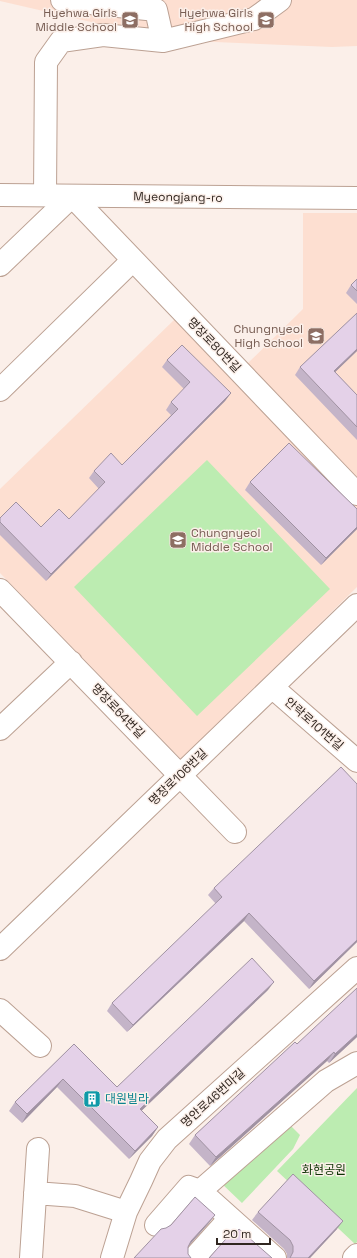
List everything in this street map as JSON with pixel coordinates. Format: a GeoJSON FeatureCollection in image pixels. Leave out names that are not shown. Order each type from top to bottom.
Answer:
{"type":"FeatureCollection","features":[{"type":"Feature","properties":{"kind":"street"},"geometry":{"type":"LineString","coordinates":[[62,0],[156,10],[163,41]]}},
{"type":"Feature","properties":{"kind":"street"},"geometry":{"type":"LineString","coordinates":[[45,196],[46,62],[61,41],[103,35],[163,41],[254,19],[280,0]]}},
{"type":"Feature","properties":{"kind":"street","name":"Myeongjang-ro"},"geometry":{"type":"LineString","coordinates":[[0,195],[357,198]]}},
{"type":"Feature","properties":{"kind":"street"},"geometry":{"type":"LineString","coordinates":[[0,265],[72,196]]}},
{"type":"Feature","properties":{"kind":"street","name":"명장로80번길"},"geometry":{"type":"LineString","coordinates":[[72,196],[357,494]]}},
{"type":"Feature","properties":{"kind":"street"},"geometry":{"type":"LineString","coordinates":[[0,390],[133,260]]}},
{"type":"Feature","properties":{"kind":"street","name":"명장로64번길"},"geometry":{"type":"LineString","coordinates":[[0,590],[235,832]]}},
{"type":"Feature","properties":{"kind":"street","name":"명장로106번길"},"geometry":{"type":"LineString","coordinates":[[0,949],[357,605]]}},
{"type":"Feature","properties":{"kind":"street"},"geometry":{"type":"LineString","coordinates":[[0,730],[70,662]]}},
{"type":"Feature","properties":{"kind":"street","name":"안락로101번길"},"geometry":{"type":"LineString","coordinates":[[272,687],[357,761]]}},
{"type":"Feature","properties":{"kind":"street","name":"명안로46번마길"},"geometry":{"type":"LineString","coordinates":[[112,1258],[126,1212],[150,1161],[167,1139],[357,968]]}},
{"type":"Feature","properties":{"kind":"street"},"geometry":{"type":"LineString","coordinates":[[0,1010],[40,1046]]}},
{"type":"Feature","properties":{"kind":"street"},"geometry":{"type":"LineString","coordinates":[[200,1191],[326,1081],[357,1063]]}},
{"type":"Feature","properties":{"kind":"street"},"geometry":{"type":"LineString","coordinates":[[30,1258],[38,1149]]}},
{"type":"Feature","properties":{"kind":"street"},"geometry":{"type":"LineString","coordinates":[[156,1225],[189,1187],[200,1191],[275,1258]]}},
{"type":"Feature","properties":{"kind":"street"},"geometry":{"type":"LineString","coordinates":[[35,1192],[75,1196],[126,1212]]}},
{"type":"Feature","properties":{"kind":"street"},"geometry":{"type":"LineString","coordinates":[[194,1258],[230,1218]]}},
{"type":"Feature","properties":{"kind":"street"},"geometry":{"type":"LineString","coordinates":[[354,1258],[357,1255]]}},
{"type":"Feature","properties":{"kind":"shaded area","name":"Hyehwa Girls High School"},"geometry":{"type":"Polygon","coordinates":[[[0,0],[357,0],[357,46],[332,47],[169,40],[0,0]]]}},
{"type":"Feature","properties":{"kind":"shaded area","name":"Chungnyeol High School"},"geometry":{"type":"Polygon","coordinates":[[[303,213],[357,213],[357,477],[247,364],[303,309],[303,213]]]}},
{"type":"Feature","properties":{"kind":"shaded area","name":"Chungnyeol Middle School"},"geometry":{"type":"Polygon","coordinates":[[[175,319],[357,506],[357,587],[181,759],[0,573],[0,489],[175,319]]]}},
{"type":"Feature","properties":{"kind":"green space"},"geometry":{"type":"Polygon","coordinates":[[[207,460],[330,589],[197,716],[74,587],[207,460]]]}},
{"type":"Feature","properties":{"kind":"green space","name":"화현공원"},"geometry":{"type":"Polygon","coordinates":[[[357,1088],[357,1242],[355,1244],[277,1171],[357,1088]]]}},
{"type":"Feature","properties":{"kind":"green space"},"geometry":{"type":"Polygon","coordinates":[[[288,1123],[300,1135],[293,1149],[242,1203],[220,1182],[288,1123]]]}},
{"type":"Feature","properties":{"kind":"building"},"geometry":{"type":"Polygon","coordinates":[[[357,279],[357,291],[351,285],[357,279]]]}},
{"type":"Feature","properties":{"kind":"building"},"geometry":{"type":"Polygon","coordinates":[[[357,313],[357,349],[334,371],[357,395],[357,427],[300,367],[357,313]]]}},
{"type":"Feature","properties":{"kind":"building"},"geometry":{"type":"Polygon","coordinates":[[[182,345],[231,393],[51,574],[0,522],[0,518],[16,502],[41,527],[59,509],[69,519],[105,482],[94,471],[111,453],[122,465],[178,409],[171,402],[190,382],[167,360],[182,345]]]}},
{"type":"Feature","properties":{"kind":"building"},"geometry":{"type":"Polygon","coordinates":[[[289,443],[357,509],[357,527],[326,558],[250,482],[289,443]]]}},
{"type":"Feature","properties":{"kind":"building"},"geometry":{"type":"Polygon","coordinates":[[[341,767],[357,784],[357,940],[314,981],[249,913],[133,1025],[112,1003],[222,897],[214,888],[341,767]]]}},
{"type":"Feature","properties":{"kind":"building"},"geometry":{"type":"Polygon","coordinates":[[[252,958],[274,982],[140,1109],[158,1127],[135,1151],[63,1079],[27,1114],[15,1102],[74,1044],[117,1087],[252,958]]]}},
{"type":"Feature","properties":{"kind":"building"},"geometry":{"type":"Polygon","coordinates":[[[357,988],[357,1034],[335,1054],[334,1052],[216,1157],[195,1135],[295,1042],[297,1044],[357,988]]]}},
{"type":"Feature","properties":{"kind":"building"},"geometry":{"type":"Polygon","coordinates":[[[293,1174],[343,1221],[308,1258],[290,1258],[293,1252],[293,1246],[290,1240],[258,1212],[293,1174]]]}},
{"type":"Feature","properties":{"kind":"building"},"geometry":{"type":"Polygon","coordinates":[[[195,1197],[215,1215],[191,1241],[188,1247],[188,1254],[191,1258],[134,1258],[161,1229],[171,1225],[195,1197]]]}},
{"type":"Feature","properties":{"kind":"building"},"geometry":{"type":"Polygon","coordinates":[[[239,1229],[272,1258],[209,1258],[233,1231],[235,1233],[239,1229]]]}},
{"type":"Feature","properties":{"kind":"place","name":"Hyehwa Girls Middle School"},"geometry":{"type":"Point","coordinates":[130,20]}},
{"type":"Feature","properties":{"kind":"place","name":"Hyehwa Girls High School"},"geometry":{"type":"Point","coordinates":[266,20]}},
{"type":"Feature","properties":{"kind":"place","name":"Chungnyeol High School"},"geometry":{"type":"Point","coordinates":[316,336]}},
{"type":"Feature","properties":{"kind":"place","name":"Chungnyeol Middle School"},"geometry":{"type":"Point","coordinates":[178,540]}},
{"type":"Feature","properties":{"kind":"place","name":"대원빌라"},"geometry":{"type":"Point","coordinates":[92,1099]}}]}
